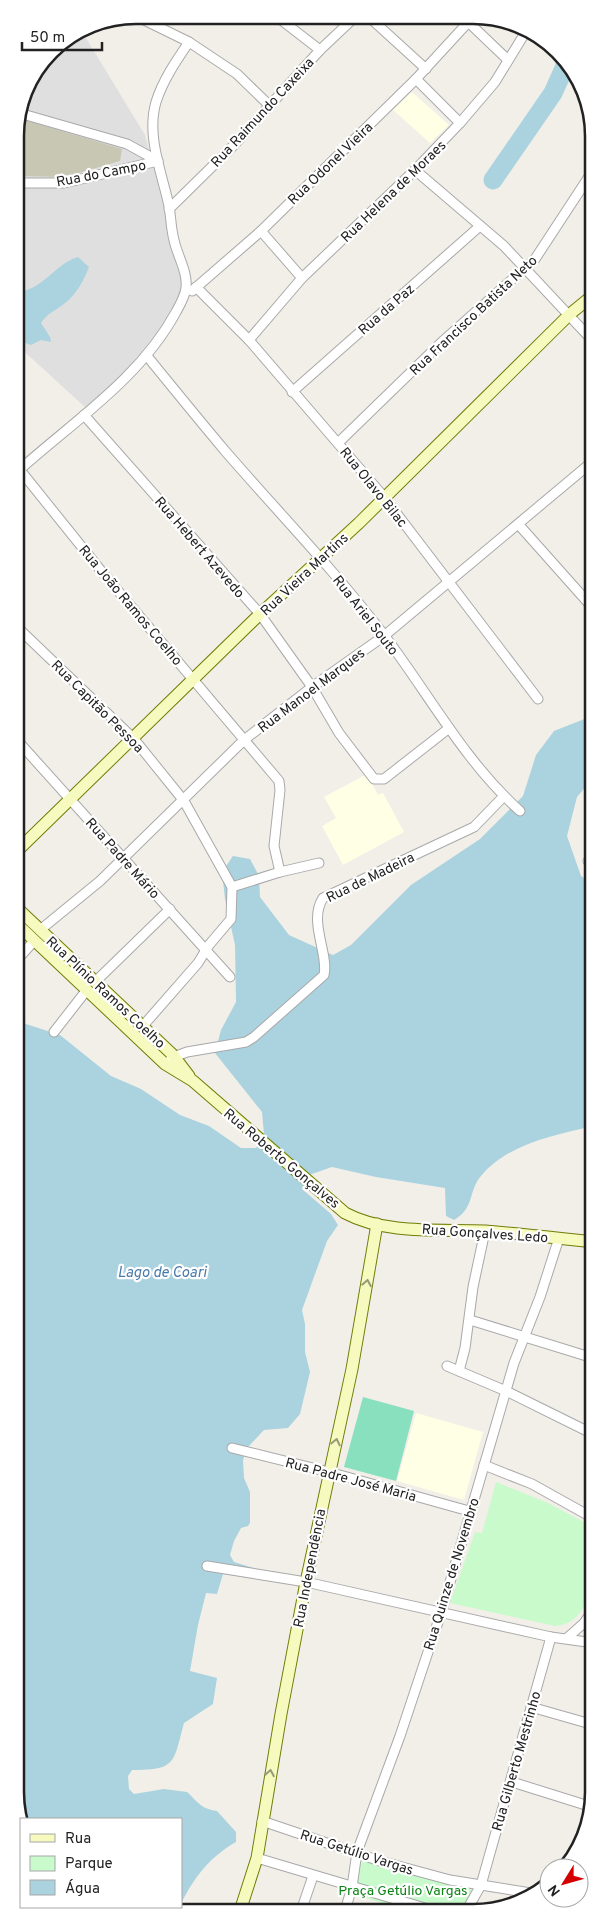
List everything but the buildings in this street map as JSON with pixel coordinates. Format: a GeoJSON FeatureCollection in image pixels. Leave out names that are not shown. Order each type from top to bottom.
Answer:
{"type":"FeatureCollection","features":[{"type":"Feature","properties":{"kind":"main road","name":"Rua Vieira Martins"},"geometry":{"type":"LineString","coordinates":[[24,844],[260,614],[384,497],[570,314],[585,302]]}},
{"type":"Feature","properties":{"kind":"main road","name":"Rua Plínio Ramos Coelho"},"geometry":{"type":"LineString","coordinates":[[24,915],[173,1056]]}},
{"type":"Feature","properties":{"kind":"main road","name":"Rua Plínio Ramos Coelho"},"geometry":{"type":"LineString","coordinates":[[24,931],[165,1064]]}},
{"type":"Feature","properties":{"kind":"main road","name":"Rua Roberto Gonçalves"},"geometry":{"type":"LineString","coordinates":[[173,1056],[193,1082]]}},
{"type":"Feature","properties":{"kind":"main road","name":"Rua Roberto Gonçalves"},"geometry":{"type":"LineString","coordinates":[[165,1064],[193,1082],[345,1212],[357,1219],[377,1224]]}},
{"type":"Feature","properties":{"kind":"main road","name":"Rua Gonçalves Ledo"},"geometry":{"type":"LineString","coordinates":[[377,1224],[585,1241]]}},
{"type":"Feature","properties":{"kind":"main road","name":"Rua Independência"},"geometry":{"type":"LineString","coordinates":[[242,1904],[257,1858],[306,1582],[352,1369],[377,1224]]}},
{"type":"Feature","properties":{"kind":"street"},"geometry":{"type":"LineString","coordinates":[[152,24],[189,42],[237,74],[270,106]]}},
{"type":"Feature","properties":{"kind":"street"},"geometry":{"type":"LineString","coordinates":[[286,24],[320,50]]}},
{"type":"Feature","properties":{"kind":"street","name":"Rua Raimundo Caxeixa"},"geometry":{"type":"LineString","coordinates":[[169,208],[270,106],[320,50],[348,24]]}},
{"type":"Feature","properties":{"kind":"street"},"geometry":{"type":"LineString","coordinates":[[378,24],[426,69]]}},
{"type":"Feature","properties":{"kind":"street","name":"Rua Odonel Vieira"},"geometry":{"type":"LineString","coordinates":[[181,303],[196,287],[260,231],[416,80],[464,24]]}},
{"type":"Feature","properties":{"kind":"street"},"geometry":{"type":"LineString","coordinates":[[473,24],[508,60]]}},
{"type":"Feature","properties":{"kind":"street","name":"Rua Helena de Moraes"},"geometry":{"type":"LineString","coordinates":[[249,340],[302,278],[415,170],[460,124],[495,82],[523,35]]}},
{"type":"Feature","properties":{"kind":"street"},"geometry":{"type":"LineString","coordinates":[[24,467],[84,415],[147,356],[169,327],[181,303],[186,287],[184,271],[173,240],[169,208],[158,161],[153,122],[156,103],[165,80],[189,42]]}},
{"type":"Feature","properties":{"kind":"street"},"geometry":{"type":"LineString","coordinates":[[416,80],[460,124]]}},
{"type":"Feature","properties":{"kind":"street","name":"Rua do Campo"},"geometry":{"type":"LineString","coordinates":[[26,114],[127,144],[158,161]]}},
{"type":"Feature","properties":{"kind":"street","name":"Rua do Campo"},"geometry":{"type":"LineString","coordinates":[[24,183],[64,183],[158,161]]}},
{"type":"Feature","properties":{"kind":"street"},"geometry":{"type":"LineString","coordinates":[[415,170],[525,268],[585,332]]}},
{"type":"Feature","properties":{"kind":"street","name":"Rua Francisco Batista Neto"},"geometry":{"type":"LineString","coordinates":[[338,443],[444,340],[542,251],[585,183]]}},
{"type":"Feature","properties":{"kind":"street","name":"Rua da Paz"},"geometry":{"type":"LineString","coordinates":[[292,392],[480,226]]}},
{"type":"Feature","properties":{"kind":"street"},"geometry":{"type":"LineString","coordinates":[[260,231],[302,278]]}},
{"type":"Feature","properties":{"kind":"street","name":"Rua Olavo Bilac"},"geometry":{"type":"LineString","coordinates":[[196,287],[249,340],[384,497],[538,699]]}},
{"type":"Feature","properties":{"kind":"street","name":"Rua Ariel Souto"},"geometry":{"type":"LineString","coordinates":[[147,356],[227,452],[321,557],[384,636],[448,729],[504,796],[520,811]]}},
{"type":"Feature","properties":{"kind":"street","name":"Rua Hebert Azevedo"},"geometry":{"type":"LineString","coordinates":[[84,415],[260,614],[312,687],[340,733],[374,779],[384,779],[448,729]]}},
{"type":"Feature","properties":{"kind":"street","name":"Rua Manoel Marques"},"geometry":{"type":"LineString","coordinates":[[40,930],[100,881],[184,801],[244,740],[312,687],[384,636],[585,468]]}},
{"type":"Feature","properties":{"kind":"street","name":"Rua João Ramos Coelho"},"geometry":{"type":"LineString","coordinates":[[24,479],[279,781],[280,790],[274,846],[280,872]]}},
{"type":"Feature","properties":{"kind":"street"},"geometry":{"type":"LineString","coordinates":[[519,525],[585,599]]}},
{"type":"Feature","properties":{"kind":"street","name":"Rua Capitão Pessoa"},"geometry":{"type":"LineString","coordinates":[[24,634],[134,739],[184,801],[232,886]]}},
{"type":"Feature","properties":{"kind":"street","name":"Rua Padre Mário"},"geometry":{"type":"LineString","coordinates":[[24,748],[230,977]]}},
{"type":"Feature","properties":{"kind":"street","name":"Rua de Madeira"},"geometry":{"type":"LineString","coordinates":[[173,1056],[246,1042],[254,1037],[324,975],[325,970],[319,943],[318,915],[318,907],[323,898],[474,827],[504,796]]}},
{"type":"Feature","properties":{"kind":"street"},"geometry":{"type":"LineString","coordinates":[[142,1027],[198,963],[231,919],[232,886],[319,863]]}},
{"type":"Feature","properties":{"kind":"street"},"geometry":{"type":"LineString","coordinates":[[95,982],[170,909]]}},
{"type":"Feature","properties":{"kind":"street"},"geometry":{"type":"LineString","coordinates":[[24,953],[34,941]]}},
{"type":"Feature","properties":{"kind":"street"},"geometry":{"type":"LineString","coordinates":[[54,1032],[86,991]]}},
{"type":"Feature","properties":{"kind":"street"},"geometry":{"type":"LineString","coordinates":[[165,1064],[173,1056]]}},
{"type":"Feature","properties":{"kind":"street"},"geometry":{"type":"LineString","coordinates":[[459,1371],[470,1320],[473,1287],[485,1232]]}},
{"type":"Feature","properties":{"kind":"street","name":"Rua Quinze de Novembro"},"geometry":{"type":"LineString","coordinates":[[347,1904],[352,1887],[357,1852],[400,1736],[441,1613],[469,1511],[506,1390],[559,1238]]}},
{"type":"Feature","properties":{"kind":"street"},"geometry":{"type":"LineString","coordinates":[[470,1320],[585,1356]]}},
{"type":"Feature","properties":{"kind":"street"},"geometry":{"type":"LineString","coordinates":[[447,1366],[506,1390],[585,1430]]}},
{"type":"Feature","properties":{"kind":"street","name":"Rua Padre José Maria"},"geometry":{"type":"LineString","coordinates":[[232,1448],[329,1472],[469,1511]]}},
{"type":"Feature","properties":{"kind":"street"},"geometry":{"type":"LineString","coordinates":[[484,1465],[532,1484],[585,1514]]}},
{"type":"Feature","properties":{"kind":"street"},"geometry":{"type":"LineString","coordinates":[[207,1566],[306,1582],[441,1613],[585,1641]]}},
{"type":"Feature","properties":{"kind":"street"},"geometry":{"type":"LineString","coordinates":[[567,1638],[585,1622]]}},
{"type":"Feature","properties":{"kind":"street","name":"Rua Gilberto Mestrinho"},"geometry":{"type":"LineString","coordinates":[[481,1885],[512,1782],[551,1636]]}},
{"type":"Feature","properties":{"kind":"street"},"geometry":{"type":"LineString","coordinates":[[531,1707],[585,1722]]}},
{"type":"Feature","properties":{"kind":"street"},"geometry":{"type":"LineString","coordinates":[[512,1782],[584,1805]]}},
{"type":"Feature","properties":{"kind":"street","name":"Rua Getúlio Vargas"},"geometry":{"type":"LineString","coordinates":[[262,1822],[450,1880],[524,1892]]}},
{"type":"Feature","properties":{"kind":"street"},"geometry":{"type":"LineString","coordinates":[[257,1858],[411,1904]]}},
{"type":"Feature","properties":{"kind":"street"},"geometry":{"type":"LineString","coordinates":[[303,1904],[313,1876]]}},
{"type":"Feature","properties":{"kind":"street"},"geometry":{"type":"LineString","coordinates":[[470,1904],[481,1885]]}},
{"type":"Feature","properties":{"kind":"shaded area"},"geometry":{"type":"Polygon","coordinates":[[[85,36],[145,135],[182,276],[182,295],[162,330],[126,374],[86,408],[24,351],[25,121],[32,93],[47,68],[62,52],[85,36]]]}},
{"type":"Feature","properties":{"kind":"shaded area"},"geometry":{"type":"Polygon","coordinates":[[[412,92],[449,125],[430,143],[393,110],[412,92]]]}},
{"type":"Feature","properties":{"kind":"shaded area"},"geometry":{"type":"Polygon","coordinates":[[[25,120],[122,149],[120,161],[65,177],[24,176],[25,120]]]}},
{"type":"Feature","properties":{"kind":"shaded area"},"geometry":{"type":"Polygon","coordinates":[[[367,774],[378,795],[383,793],[404,832],[343,865],[322,826],[336,818],[324,797],[367,774]]]}},
{"type":"Feature","properties":{"kind":"shaded area"},"geometry":{"type":"Polygon","coordinates":[[[416,1413],[483,1432],[464,1500],[397,1481],[416,1413]]]}},
{"type":"Feature","properties":{"kind":"green space"},"geometry":{"type":"Polygon","coordinates":[[[363,1397],[414,1411],[396,1481],[344,1467],[363,1397]]]}},
{"type":"Feature","properties":{"kind":"green space"},"geometry":{"type":"Polygon","coordinates":[[[496,1482],[548,1503],[585,1523],[585,1603],[576,1617],[570,1622],[555,1626],[450,1603],[475,1532],[482,1533],[496,1482]]]}},
{"type":"Feature","properties":{"kind":"green space","name":"Praça Getúlio Vargas"},"geometry":{"type":"Polygon","coordinates":[[[363,1858],[472,1889],[479,1897],[475,1904],[385,1904],[353,1894],[363,1858]]]}},
{"type":"Feature","properties":{"kind":"water"},"geometry":{"type":"Polygon","coordinates":[[[78,257],[89,267],[76,292],[41,323],[51,342],[41,340],[31,345],[24,342],[24,291],[33,288],[78,257]]]}},
{"type":"Feature","properties":{"kind":"water","name":"Lago de Coari"},"geometry":{"type":"Polygon","coordinates":[[[585,719],[585,788],[577,797],[567,836],[581,876],[585,879],[585,1128],[533,1142],[504,1156],[481,1176],[465,1210],[454,1220],[446,1216],[445,1188],[376,1177],[332,1167],[306,1176],[302,1189],[331,1214],[338,1225],[327,1241],[302,1310],[305,1324],[305,1352],[310,1372],[300,1414],[288,1428],[264,1430],[248,1447],[243,1460],[244,1478],[250,1492],[250,1523],[248,1526],[241,1528],[234,1541],[230,1555],[234,1562],[257,1569],[254,1579],[223,1574],[217,1594],[206,1593],[190,1671],[217,1678],[213,1704],[184,1723],[178,1747],[171,1762],[158,1768],[132,1770],[128,1776],[129,1789],[134,1794],[164,1789],[187,1792],[203,1807],[217,1811],[236,1832],[236,1842],[218,1854],[204,1868],[191,1885],[182,1902],[182,1818],[27,1818],[26,1814],[24,1792],[24,1023],[60,1035],[111,1076],[141,1089],[180,1115],[209,1126],[241,1148],[256,1148],[264,1134],[262,1112],[215,1053],[221,1030],[236,1002],[235,945],[225,899],[222,872],[233,856],[250,859],[259,876],[260,897],[289,935],[333,955],[351,945],[411,885],[480,839],[523,796],[536,755],[554,731],[585,719]]]}},
{"type":"Feature","properties":{"kind":"waterway"},"geometry":{"type":"LineString","coordinates":[[493,180],[553,93],[563,70]]}}]}
